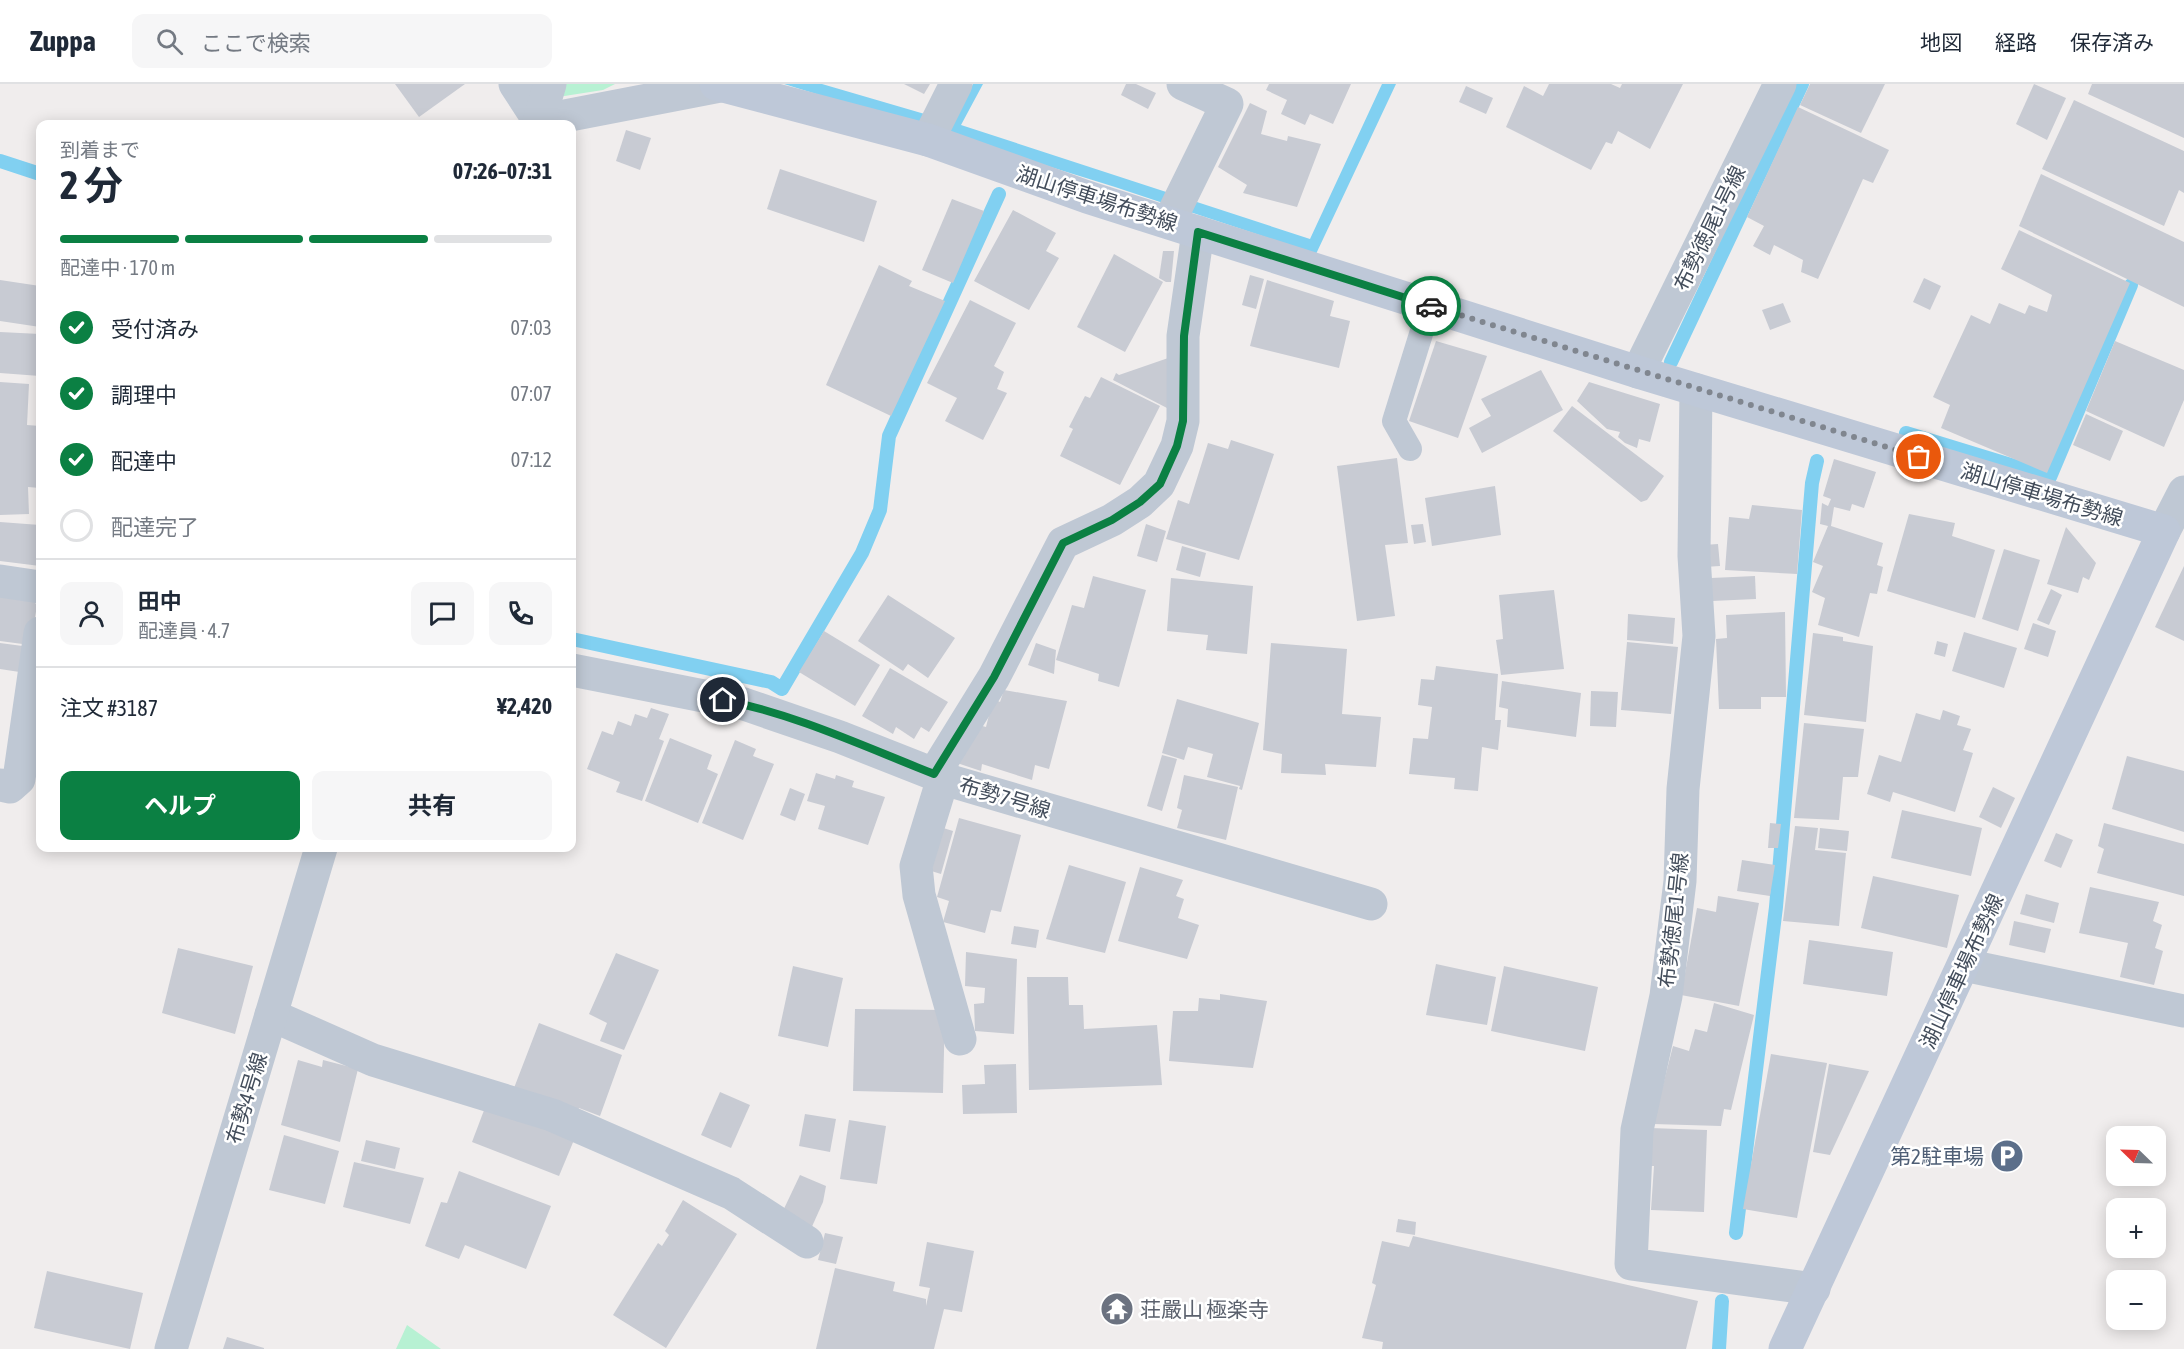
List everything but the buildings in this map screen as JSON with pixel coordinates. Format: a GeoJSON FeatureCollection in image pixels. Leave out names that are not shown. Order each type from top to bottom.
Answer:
{"type":"FeatureCollection","features":[{"type":"Feature","properties":{"kind":"main road","name":"湖山停車場布勢線"},"geometry":{"type":"LineString","coordinates":[[718,85],[928,140],[1087,197],[1638,372],[2164,531],[1785,1349]]}},
{"type":"Feature","properties":{"kind":"street"},"geometry":{"type":"LineString","coordinates":[[515,84],[536,120]]}},
{"type":"Feature","properties":{"kind":"street"},"geometry":{"type":"LineString","coordinates":[[539,120],[550,84]]}},
{"type":"Feature","properties":{"kind":"street"},"geometry":{"type":"LineString","coordinates":[[928,140],[956,84]]}},
{"type":"Feature","properties":{"kind":"street"},"geometry":{"type":"LineString","coordinates":[[960,1039],[919,895],[916,866],[938,776],[994,677],[1063,543],[1112,520],[1140,502],[1160,484],[1177,446],[1183,421],[1183,227],[1227,104],[1183,84]]}},
{"type":"Feature","properties":{"kind":"street","name":"布勢徳尾1号線"},"geometry":{"type":"LineString","coordinates":[[1638,372],[1780,84]]}},
{"type":"Feature","properties":{"kind":"street"},"geometry":{"type":"LineString","coordinates":[[552,120],[718,85]]}},
{"type":"Feature","properties":{"kind":"street","name":"布勢徳尾1号線"},"geometry":{"type":"LineString","coordinates":[[1696,390],[1694,556],[1698,636],[1683,789],[1680,881],[1666,996],[1637,1130],[1631,1264],[1814,1289]]}},
{"type":"Feature","properties":{"kind":"street"},"geometry":{"type":"LineString","coordinates":[[2164,531],[2184,492]]}},
{"type":"Feature","properties":{"kind":"street"},"geometry":{"type":"LineString","coordinates":[[0,581],[36,586]]}},
{"type":"Feature","properties":{"kind":"street"},"geometry":{"type":"LineString","coordinates":[[0,785],[10,787],[19,779],[36,661]]}},
{"type":"Feature","properties":{"kind":"street","name":"布勢7号線"},"geometry":{"type":"LineString","coordinates":[[576,671],[744,704],[840,736],[938,776],[1371,904]]}},
{"type":"Feature","properties":{"kind":"street","name":"布勢4号線"},"geometry":{"type":"LineString","coordinates":[[171,1349],[320,852]]}},
{"type":"Feature","properties":{"kind":"street"},"geometry":{"type":"LineString","coordinates":[[1964,965],[2184,1011]]}},
{"type":"Feature","properties":{"kind":"street"},"geometry":{"type":"LineString","coordinates":[[271,1015],[373,1060],[552,1115],[731,1193],[807,1242]]}},
{"type":"Feature","properties":{"kind":"lane"},"geometry":{"type":"LineString","coordinates":[[1410,449],[1394,421],[1430,305]]}},
{"type":"Feature","properties":{"kind":"green space"},"geometry":{"type":"Polygon","coordinates":[[[559,84],[615,84],[603,90],[558,97],[559,84]]]}},
{"type":"Feature","properties":{"kind":"green space"},"geometry":{"type":"Polygon","coordinates":[[[407,1325],[441,1349],[396,1349],[407,1325]]]}},
{"type":"Feature","properties":{"kind":"water"},"geometry":{"type":"Polygon","coordinates":[[[784,84],[822,84],[952,122],[973,84],[983,84],[961,125],[1310,239],[1382,84],[1396,84],[1316,254],[1115,187],[784,84]]]}},
{"type":"Feature","properties":{"kind":"waterway"},"geometry":{"type":"LineString","coordinates":[[1671,362],[1802,84]]}},
{"type":"Feature","properties":{"kind":"waterway"},"geometry":{"type":"LineString","coordinates":[[0,161],[36,173]]}},
{"type":"Feature","properties":{"kind":"waterway"},"geometry":{"type":"LineString","coordinates":[[576,640],[771,682],[782,689],[862,553],[880,510],[889,436],[999,194]]}},
{"type":"Feature","properties":{"kind":"waterway"},"geometry":{"type":"LineString","coordinates":[[1906,433],[2050,477],[2131,285]]}},
{"type":"Feature","properties":{"kind":"waterway"},"geometry":{"type":"LineString","coordinates":[[1736,1233],[1776,907],[1812,483],[1817,461]]}},
{"type":"Feature","properties":{"kind":"waterway"},"geometry":{"type":"LineString","coordinates":[[1719,1349],[1722,1301]]}},
{"type":"Feature","properties":{"kind":"way so far"},"geometry":{"type":"LineString","coordinates":[[1431,306],[1638,372],[1919,457]]}},
{"type":"Feature","properties":{"kind":"place","name":"第2駐車場"},"geometry":{"type":"Point","coordinates":[2007,1156]}},
{"type":"Feature","properties":{"kind":"place","name":"荘嚴山 極楽寺"},"geometry":{"type":"Point","coordinates":[1117,1309]}},
{"type":"Feature","properties":{"kind":"route"},"geometry":{"type":"LineString","coordinates":[[723,700],[744,704],[840,736],[934,774],[994,677],[1063,543],[1112,520],[1140,502],[1160,484],[1177,446],[1183,421],[1184,336],[1198,232],[1431,306]]}}]}
